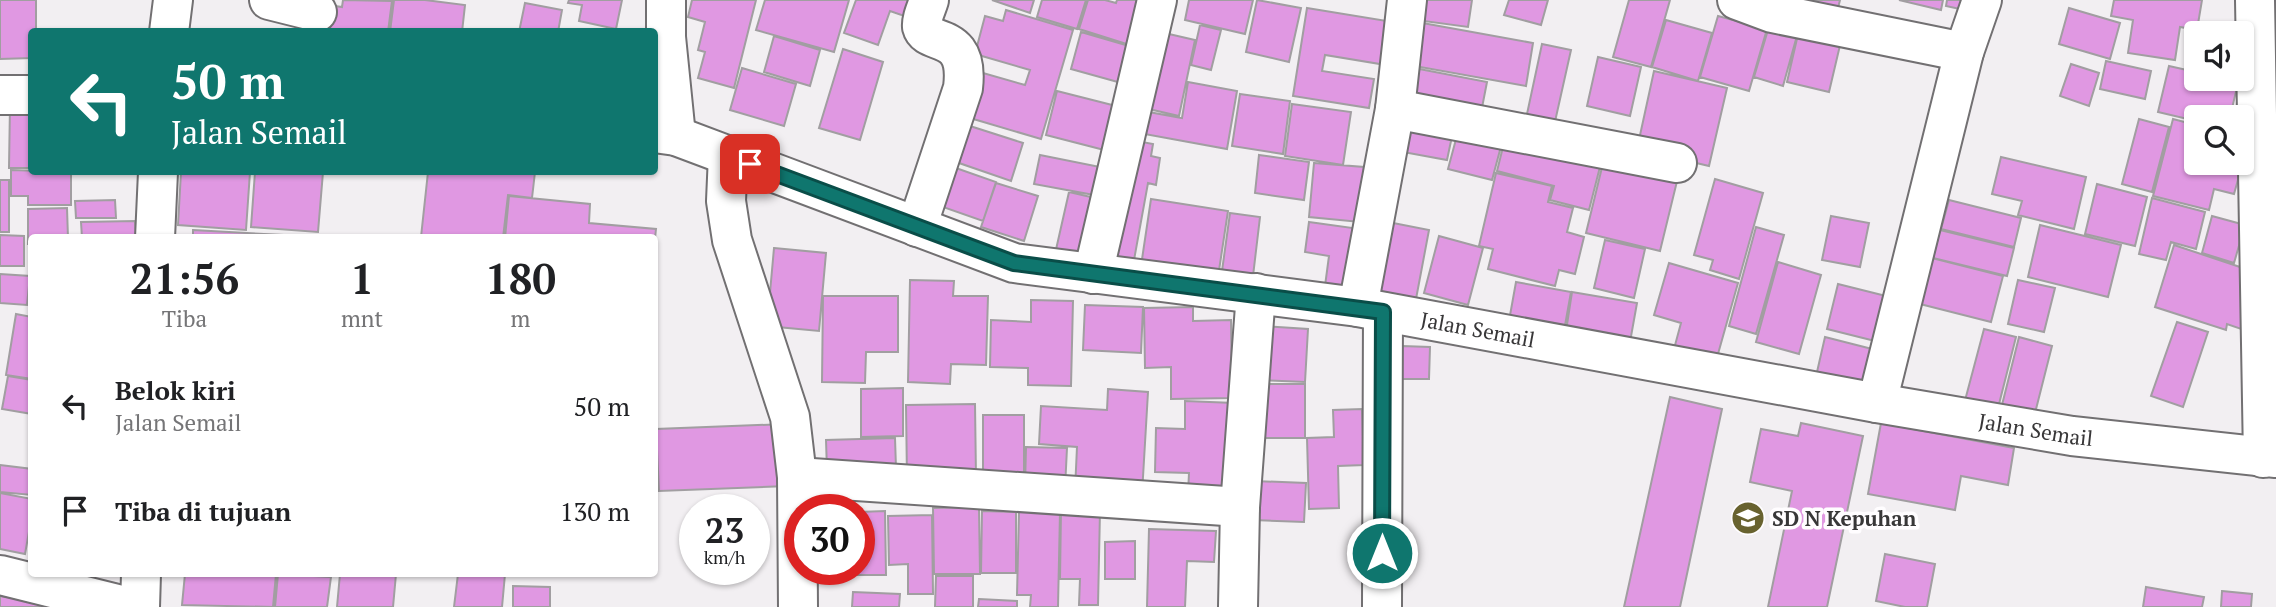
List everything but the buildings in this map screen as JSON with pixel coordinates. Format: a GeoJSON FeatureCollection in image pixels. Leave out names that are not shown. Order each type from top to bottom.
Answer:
{"type":"FeatureCollection","features":[{"type":"Feature","properties":{"kind":"street"},"geometry":{"type":"LineString","coordinates":[[170,28],[173,0]]}},
{"type":"Feature","properties":{"kind":"street"},"geometry":{"type":"LineString","coordinates":[[269,0],[317,12]]}},
{"type":"Feature","properties":{"kind":"street"},"geometry":{"type":"LineString","coordinates":[[665,135],[666,0]]}},
{"type":"Feature","properties":{"kind":"street"},"geometry":{"type":"LineString","coordinates":[[917,227],[963,88],[964,75],[962,62],[952,44],[923,30],[922,24],[929,0]]}},
{"type":"Feature","properties":{"kind":"street"},"geometry":{"type":"LineString","coordinates":[[1093,274],[1157,0]]}},
{"type":"Feature","properties":{"kind":"street"},"geometry":{"type":"LineString","coordinates":[[1381,607],[1370,309],[1407,0]]}},
{"type":"Feature","properties":{"kind":"street"},"geometry":{"type":"LineString","coordinates":[[1737,0],[1773,13],[1964,52]]}},
{"type":"Feature","properties":{"kind":"street"},"geometry":{"type":"LineString","coordinates":[[1877,403],[1964,52],[1982,0]]}},
{"type":"Feature","properties":{"kind":"street"},"geometry":{"type":"LineString","coordinates":[[2255,0],[2269,458]]}},
{"type":"Feature","properties":{"kind":"street"},"geometry":{"type":"LineString","coordinates":[[2266,0],[2276,1]]}},
{"type":"Feature","properties":{"kind":"street"},"geometry":{"type":"LineString","coordinates":[[0,95],[28,95]]}},
{"type":"Feature","properties":{"kind":"street"},"geometry":{"type":"LineString","coordinates":[[1395,109],[1676,163]]}},
{"type":"Feature","properties":{"kind":"street","name":"Jalan Semail"},"geometry":{"type":"LineString","coordinates":[[665,135],[728,155],[1014,263],[1370,309],[1877,403],[2073,436],[2269,458]]}},
{"type":"Feature","properties":{"kind":"street"},"geometry":{"type":"LineString","coordinates":[[728,155],[726,201],[732,240],[790,417],[797,478],[798,607]]}},
{"type":"Feature","properties":{"kind":"street"},"geometry":{"type":"LineString","coordinates":[[155,234],[158,175]]}},
{"type":"Feature","properties":{"kind":"street"},"geometry":{"type":"LineString","coordinates":[[1238,607],[1240,507],[1256,293]]}},
{"type":"Feature","properties":{"kind":"street"},"geometry":{"type":"LineString","coordinates":[[797,478],[1240,507]]}},
{"type":"Feature","properties":{"kind":"street"},"geometry":{"type":"LineString","coordinates":[[0,575],[129,607]]}},
{"type":"Feature","properties":{"kind":"street"},"geometry":{"type":"LineString","coordinates":[[140,607],[141,577]]}},
{"type":"Feature","properties":{"kind":"place","name":"SD N Kepuhan"},"geometry":{"type":"Point","coordinates":[1748,518]}},
{"type":"Feature","properties":{"kind":"route"},"geometry":{"type":"LineString","coordinates":[[750,164],[1014,263],[1256,293],[1383,312],[1382,553]]}}]}
